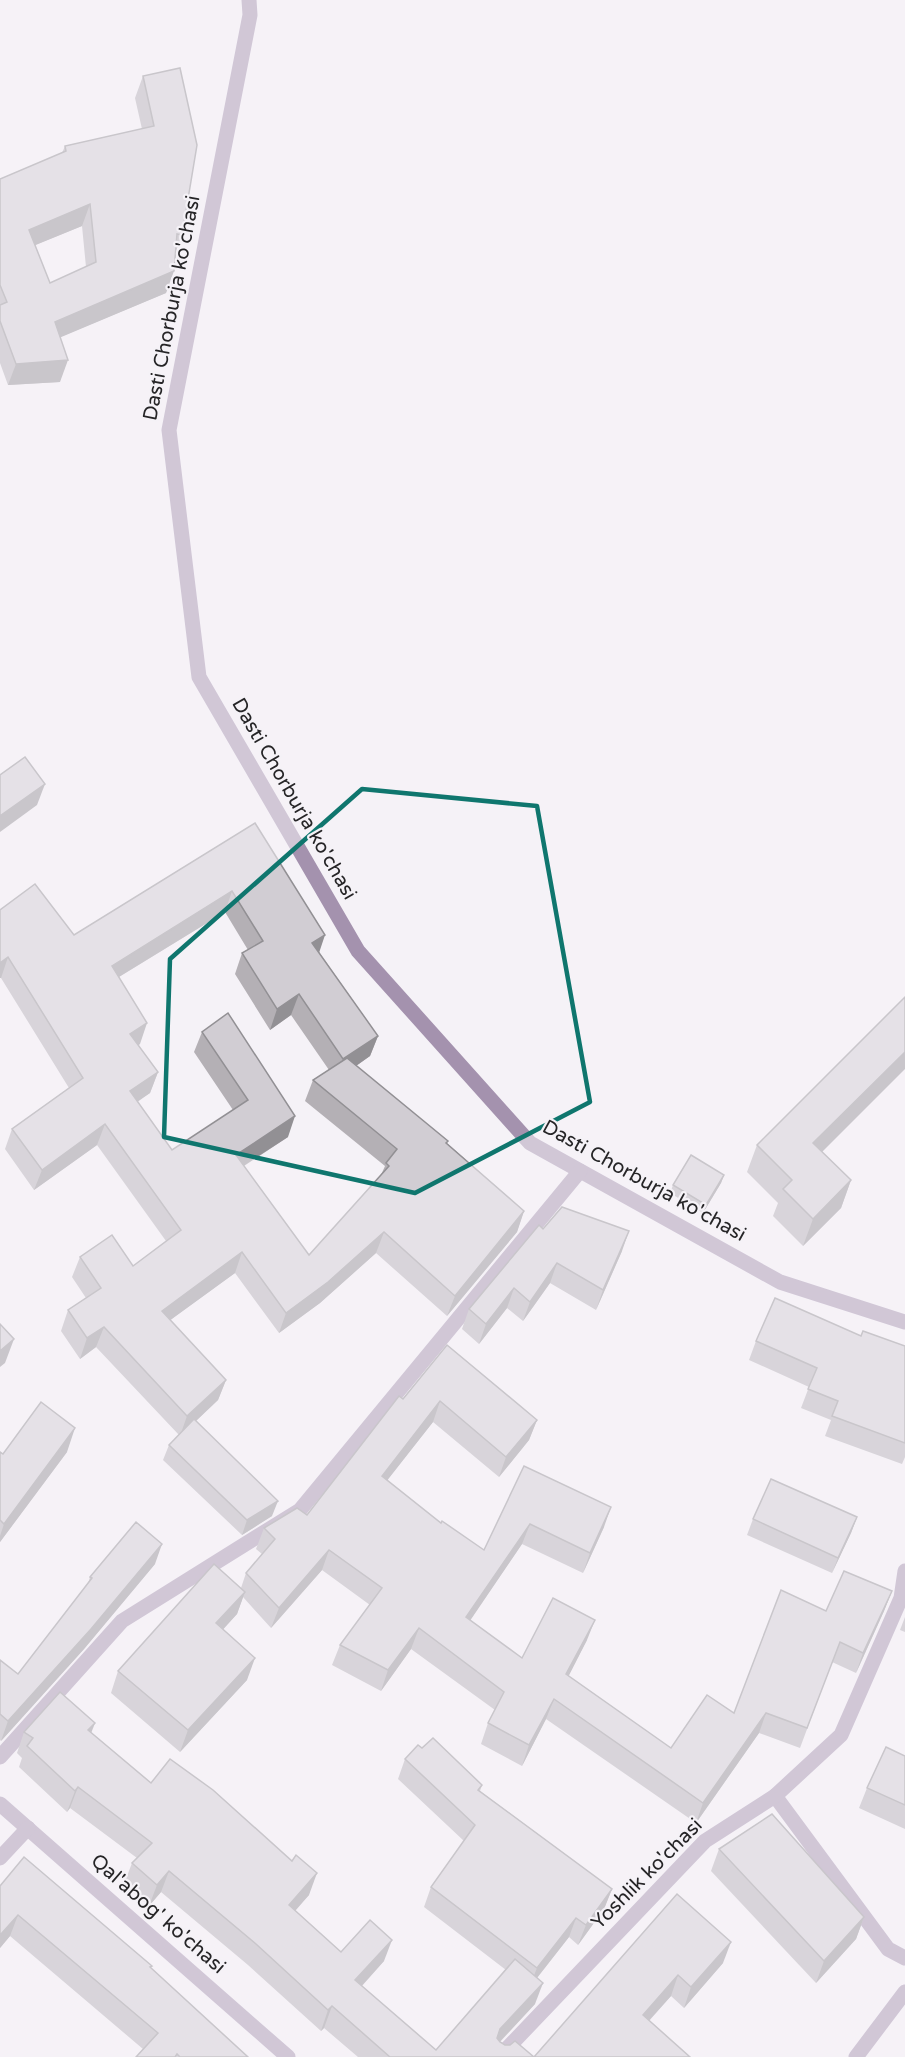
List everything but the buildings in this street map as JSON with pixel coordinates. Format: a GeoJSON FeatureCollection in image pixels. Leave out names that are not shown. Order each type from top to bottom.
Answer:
{"type":"FeatureCollection","features":[{"type":"Feature","properties":{"kind":"street","name":"Dasti Chorburja ko'chasi"},"geometry":{"type":"LineString","coordinates":[[249,0],[250,15],[169,430],[199,677],[358,951],[530,1143],[780,1282],[905,1322]]}},
{"type":"Feature","properties":{"kind":"street"},"geometry":{"type":"LineString","coordinates":[[0,1757],[122,1621],[300,1510],[580,1171]]}},
{"type":"Feature","properties":{"kind":"street","name":"Yoshlik ko'chasi"},"geometry":{"type":"LineString","coordinates":[[499,2057],[705,1840],[775,1796],[841,1735],[901,1598],[905,1571]]}},
{"type":"Feature","properties":{"kind":"street"},"geometry":{"type":"LineString","coordinates":[[775,1796],[888,1949],[905,1958]]}},
{"type":"Feature","properties":{"kind":"street","name":"Qal'abog' ko'chasi"},"geometry":{"type":"LineString","coordinates":[[0,1803],[288,2057]]}},
{"type":"Feature","properties":{"kind":"street"},"geometry":{"type":"LineString","coordinates":[[0,1858],[28,1828]]}},
{"type":"Feature","properties":{"kind":"street"},"geometry":{"type":"LineString","coordinates":[[856,2057],[905,1992]]}},
{"type":"Feature","properties":{"kind":"highlighted area"},"geometry":{"type":"Polygon","coordinates":[[[362,789],[537,806],[590,1102],[415,1193],[164,1137],[170,959],[362,789]]]}}]}
